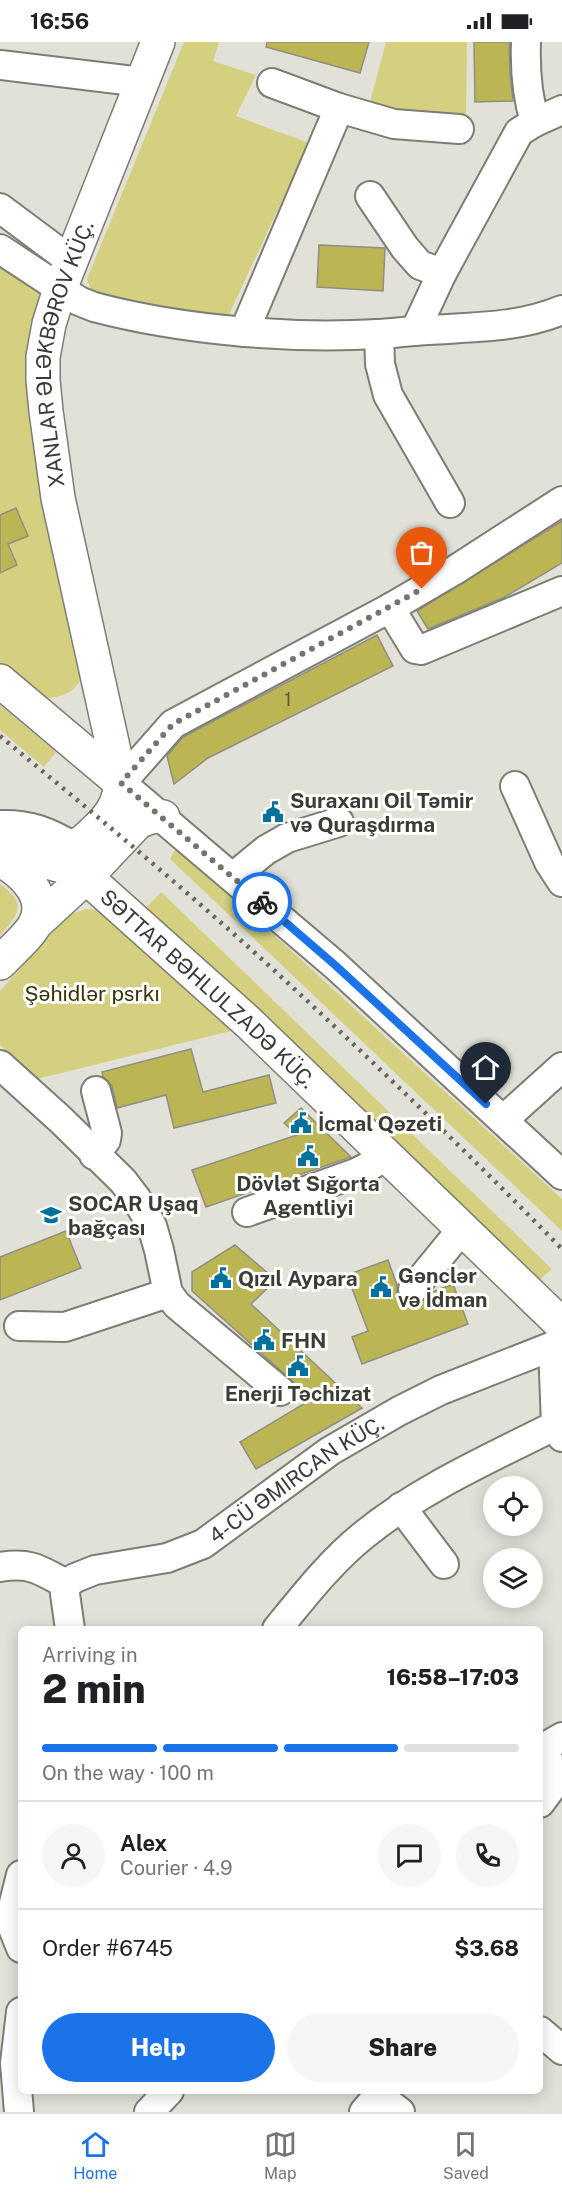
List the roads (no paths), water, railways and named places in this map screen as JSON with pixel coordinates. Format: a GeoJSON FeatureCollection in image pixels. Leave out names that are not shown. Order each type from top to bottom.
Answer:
{"type":"FeatureCollection","features":[{"type":"Feature","properties":{"kind":"main road","name":"XANLAR ƏLƏKBƏROV KÜÇ."},"geometry":{"type":"LineString","coordinates":[[121,783],[58,498],[46,411],[43,357],[49,324],[66,275],[158,42]]}},
{"type":"Feature","properties":{"kind":"main road"},"geometry":{"type":"LineString","coordinates":[[0,681],[121,783],[118,802],[112,813],[84,841],[74,847],[41,853],[0,851]]}},
{"type":"Feature","properties":{"kind":"main road"},"geometry":{"type":"LineString","coordinates":[[0,963],[35,924],[86,877],[138,822],[153,816],[163,817]]}},
{"type":"Feature","properties":{"kind":"main road","name":"SƏTTAR BƏHLULZADƏ KÜÇ."},"geometry":{"type":"LineString","coordinates":[[0,851],[50,862],[86,877],[249,1023],[462,1229],[559,1337]]}},
{"type":"Feature","properties":{"kind":"main road"},"geometry":{"type":"LineString","coordinates":[[0,860],[31,884],[39,902],[35,924]]}},
{"type":"Feature","properties":{"kind":"street"},"geometry":{"type":"LineString","coordinates":[[526,42],[525,64],[530,106],[535,122]]}},
{"type":"Feature","properties":{"kind":"street"},"geometry":{"type":"LineString","coordinates":[[0,65],[142,82]]}},
{"type":"Feature","properties":{"kind":"street"},"geometry":{"type":"LineString","coordinates":[[272,83],[339,108],[394,124],[459,129]]}},
{"type":"Feature","properties":{"kind":"street"},"geometry":{"type":"LineString","coordinates":[[244,332],[339,108]]}},
{"type":"Feature","properties":{"kind":"street"},"geometry":{"type":"LineString","coordinates":[[415,330],[442,273],[519,132],[562,110]]}},
{"type":"Feature","properties":{"kind":"street"},"geometry":{"type":"LineString","coordinates":[[370,196],[405,248],[420,265],[442,273]]}},
{"type":"Feature","properties":{"kind":"street"},"geometry":{"type":"LineString","coordinates":[[0,208],[66,275],[79,301],[113,312],[244,332],[379,334],[509,325],[535,320],[562,310]]}},
{"type":"Feature","properties":{"kind":"street"},"geometry":{"type":"LineString","coordinates":[[0,249],[66,275]]}},
{"type":"Feature","properties":{"kind":"street"},"geometry":{"type":"LineString","coordinates":[[379,334],[380,364],[388,395],[450,503]]}},
{"type":"Feature","properties":{"kind":"street"},"geometry":{"type":"LineString","coordinates":[[562,501],[455,570],[390,608],[173,724],[121,783],[335,965],[562,1175]]}},
{"type":"Feature","properties":{"kind":"street"},"geometry":{"type":"LineString","coordinates":[[390,608],[415,649],[421,650],[562,591]]}},
{"type":"Feature","properties":{"kind":"street"},"geometry":{"type":"LineString","coordinates":[[515,786],[549,862],[562,882]]}},
{"type":"Feature","properties":{"kind":"street"},"geometry":{"type":"LineString","coordinates":[[233,877],[266,850],[287,838],[339,822]]}},
{"type":"Feature","properties":{"kind":"street"},"geometry":{"type":"LineString","coordinates":[[0,825],[13,824],[46,831],[74,847]]}},
{"type":"Feature","properties":{"kind":"street"},"geometry":{"type":"LineString","coordinates":[[0,1065],[123,1181],[136,1198],[152,1226],[168,1293],[177,1305],[280,1391]]}},
{"type":"Feature","properties":{"kind":"street"},"geometry":{"type":"LineString","coordinates":[[503,1120],[562,1067]]}},
{"type":"Feature","properties":{"kind":"street"},"geometry":{"type":"LineString","coordinates":[[94,1155],[106,1140],[107,1133],[96,1091]]}},
{"type":"Feature","properties":{"kind":"street"},"geometry":{"type":"LineString","coordinates":[[248,1212],[356,1173],[385,1155]]}},
{"type":"Feature","properties":{"kind":"street"},"geometry":{"type":"LineString","coordinates":[[413,1289],[462,1229]]}},
{"type":"Feature","properties":{"kind":"street"},"geometry":{"type":"LineString","coordinates":[[19,1326],[65,1327],[168,1293]]}},
{"type":"Feature","properties":{"kind":"street"},"geometry":{"type":"LineString","coordinates":[[280,1626],[335,1561],[363,1535],[401,1507],[449,1479],[559,1431],[559,1337]]}},
{"type":"Feature","properties":{"kind":"street","name":"4-CÜ ƏMIRCAN KÜÇ."},"geometry":{"type":"LineString","coordinates":[[66,1584],[95,1570],[166,1558],[203,1544],[330,1451],[399,1411],[441,1390],[559,1337]]}},
{"type":"Feature","properties":{"kind":"street"},"geometry":{"type":"LineString","coordinates":[[401,1507],[444,1564]]}},
{"type":"Feature","properties":{"kind":"street"},"geometry":{"type":"LineString","coordinates":[[0,1567],[33,1566],[66,1584],[65,1594],[70,1626]]}},
{"type":"Feature","properties":{"kind":"street"},"geometry":{"type":"LineString","coordinates":[[543,1800],[559,1781],[548,1745]]}},
{"type":"Feature","properties":{"kind":"street"},"geometry":{"type":"LineString","coordinates":[[18,1881],[5,1908],[18,1940]]}},
{"type":"Feature","properties":{"kind":"street"},"geometry":{"type":"LineString","coordinates":[[543,2034],[562,2050]]}},
{"type":"Feature","properties":{"kind":"street"},"geometry":{"type":"LineString","coordinates":[[18,2038],[15,2063],[19,2112]]}},
{"type":"Feature","properties":{"kind":"street"},"geometry":{"type":"LineString","coordinates":[[149,2112],[166,2094]]}},
{"type":"Feature","properties":{"kind":"railway"},"geometry":{"type":"LineString","coordinates":[[0,736],[183,889],[254,952],[427,1115],[562,1249]]}},
{"type":"Feature","properties":{"kind":"place","name":"Suraxanı Oil Təmir və Quraşdırma"},"geometry":{"type":"Point","coordinates":[273,812]}},
{"type":"Feature","properties":{"kind":"place","name":"İcmal Qəzeti"},"geometry":{"type":"Point","coordinates":[301,1123]}},
{"type":"Feature","properties":{"kind":"place","name":"Dövlət Sığorta Agentliyi"},"geometry":{"type":"Point","coordinates":[308,1156]}},
{"type":"Feature","properties":{"kind":"place","name":"SOCAR Uşaq bağçası"},"geometry":{"type":"Point","coordinates":[51,1215]}},
{"type":"Feature","properties":{"kind":"place","name":"Qızıl Aypara"},"geometry":{"type":"Point","coordinates":[221,1278]}},
{"type":"Feature","properties":{"kind":"place","name":"Gənclər və İdman"},"geometry":{"type":"Point","coordinates":[381,1287]}},
{"type":"Feature","properties":{"kind":"place","name":"FHN"},"geometry":{"type":"Point","coordinates":[264,1340]}},
{"type":"Feature","properties":{"kind":"place","name":"Enerji Təchizat"},"geometry":{"type":"Point","coordinates":[298,1366]}},
{"type":"Feature","properties":{"kind":"park label","name":"Şəhidlər psrkı"},"geometry":{"type":"Point","coordinates":[92,993]}}]}
